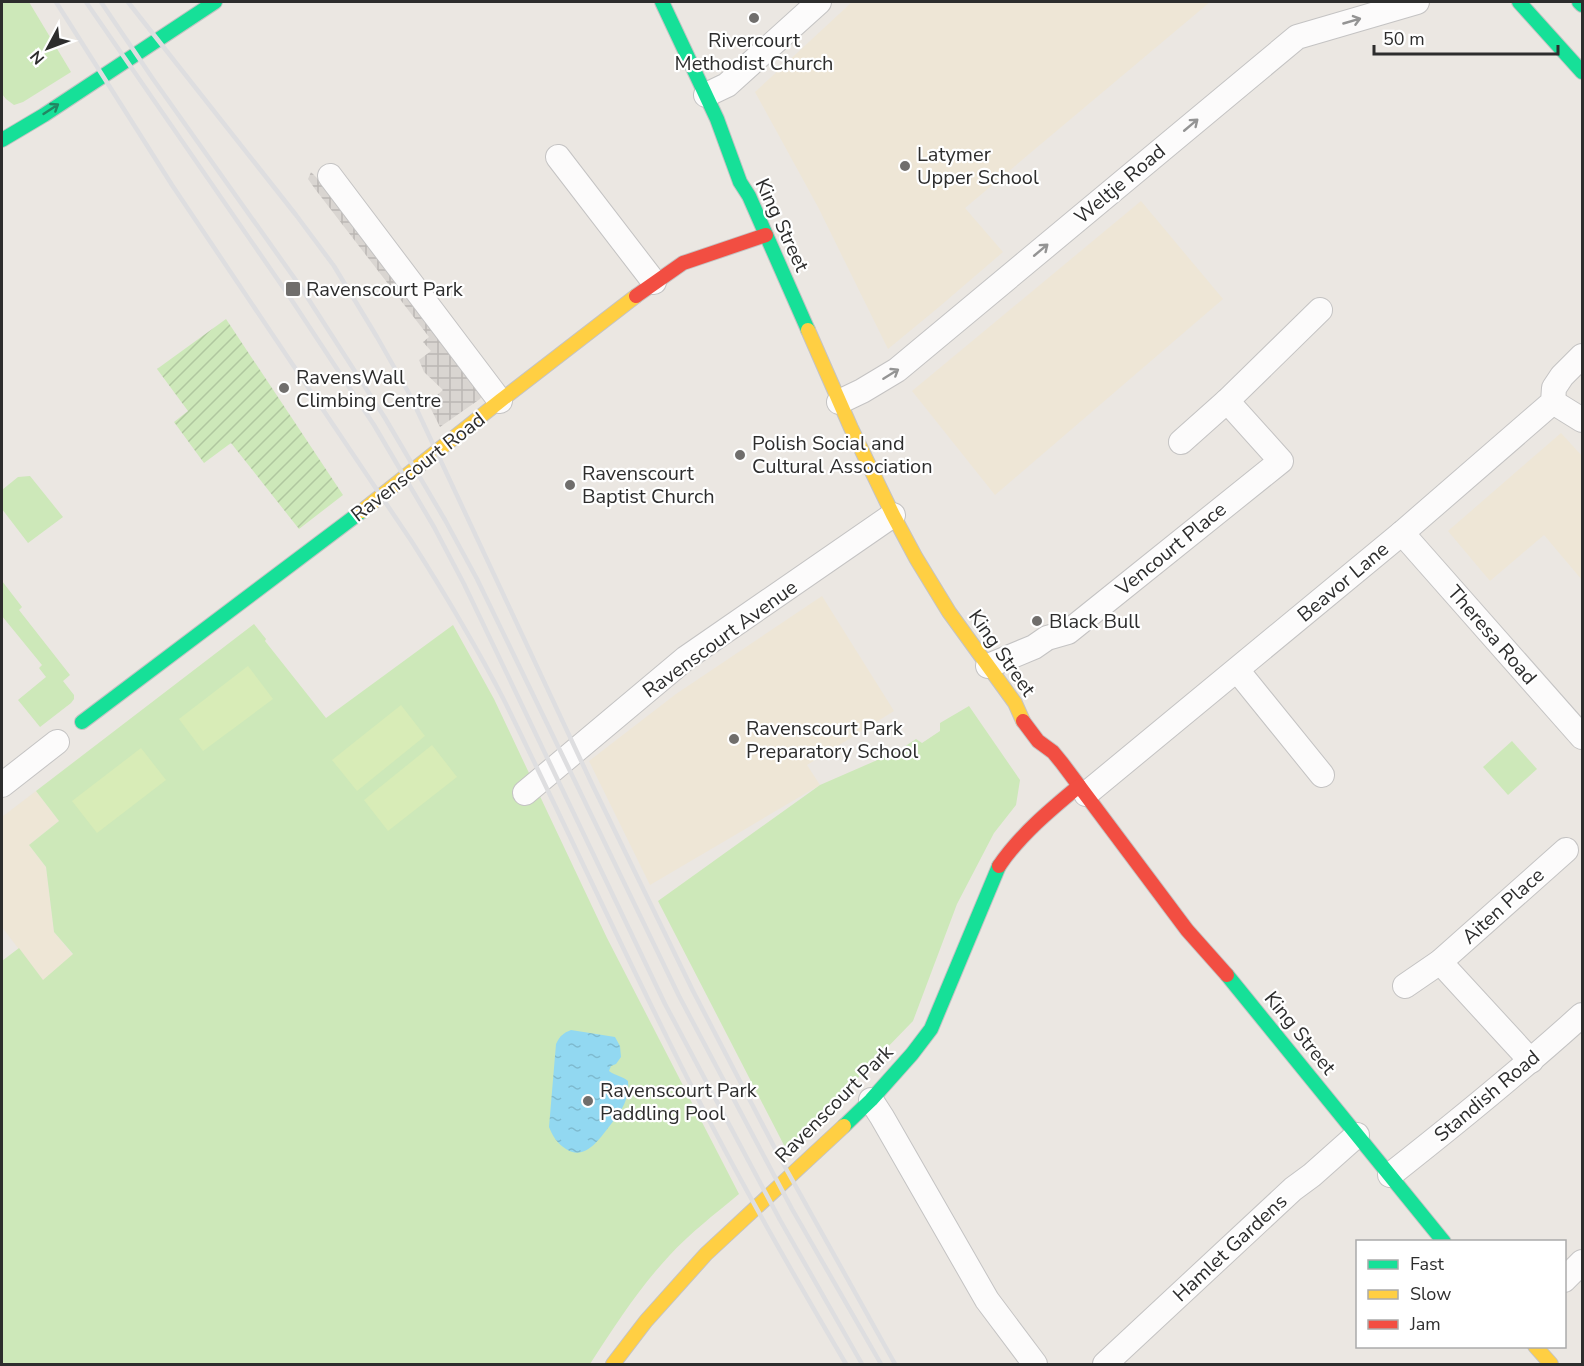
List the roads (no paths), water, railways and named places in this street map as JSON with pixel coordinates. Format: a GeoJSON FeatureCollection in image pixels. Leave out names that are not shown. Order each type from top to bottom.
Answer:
{"type":"FeatureCollection","features":[{"type":"Feature","properties":{"kind":"main road"},"geometry":{"type":"LineString","coordinates":[[2,140],[44,115],[215,2]]}},
{"type":"Feature","properties":{"kind":"main road","name":"King Street"},"geometry":{"type":"LineString","coordinates":[[662,2],[706,95],[740,182],[749,196],[840,402],[893,515],[932,585],[1016,703],[1030,731],[1038,741],[1053,752],[1187,930],[1220,965],[1442,1240]]}},
{"type":"Feature","properties":{"kind":"main road"},"geometry":{"type":"LineString","coordinates":[[1519,2],[1582,72]]}},
{"type":"Feature","properties":{"kind":"main road"},"geometry":{"type":"LineString","coordinates":[[1579,2],[1582,5]]}},
{"type":"Feature","properties":{"kind":"main road","name":"Ravenscourt Road"},"geometry":{"type":"LineString","coordinates":[[82,722],[350,521],[654,282],[683,263],[766,235]]}},
{"type":"Feature","properties":{"kind":"main road","name":"Ravenscourt Park"},"geometry":{"type":"LineString","coordinates":[[613,1365],[646,1321],[706,1254],[870,1100],[912,1054],[931,1029],[996,871],[1011,848],[1050,810],[1082,790]]}},
{"type":"Feature","properties":{"kind":"main road"},"geometry":{"type":"LineString","coordinates":[[1536,1348],[1551,1365]]}},
{"type":"Feature","properties":{"kind":"street"},"geometry":{"type":"LineString","coordinates":[[706,95],[727,85],[819,2]]}},
{"type":"Feature","properties":{"kind":"street","name":"Weltje Road"},"geometry":{"type":"LineString","coordinates":[[840,402],[897,370],[1297,37],[1417,2]]}},
{"type":"Feature","properties":{"kind":"street"},"geometry":{"type":"LineString","coordinates":[[558,157],[654,282]]}},
{"type":"Feature","properties":{"kind":"street"},"geometry":{"type":"LineString","coordinates":[[330,176],[500,401]]}},
{"type":"Feature","properties":{"kind":"street"},"geometry":{"type":"LineString","coordinates":[[1181,442],[1227,401],[1320,310]]}},
{"type":"Feature","properties":{"kind":"street","name":"Beavor Lane"},"geometry":{"type":"LineString","coordinates":[[1082,790],[1237,670],[1402,533],[1553,402],[1554,388],[1562,376],[1582,356]]}},
{"type":"Feature","properties":{"kind":"street","name":"Vencourt Place"},"geometry":{"type":"LineString","coordinates":[[988,666],[1035,646],[1047,638],[1068,632],[1281,461],[1227,401]]}},
{"type":"Feature","properties":{"kind":"street"},"geometry":{"type":"LineString","coordinates":[[1553,402],[1582,420]]}},
{"type":"Feature","properties":{"kind":"street","name":"Ravenscourt Avenue"},"geometry":{"type":"LineString","coordinates":[[525,792],[679,664],[893,515]]}},
{"type":"Feature","properties":{"kind":"street","name":"Theresa Road"},"geometry":{"type":"LineString","coordinates":[[1402,533],[1582,737]]}},
{"type":"Feature","properties":{"kind":"street"},"geometry":{"type":"LineString","coordinates":[[1237,670],[1322,775]]}},
{"type":"Feature","properties":{"kind":"street"},"geometry":{"type":"LineString","coordinates":[[2,785],[57,742]]}},
{"type":"Feature","properties":{"kind":"street","name":"Aiten Place"},"geometry":{"type":"LineString","coordinates":[[1405,986],[1440,962],[1566,850]]}},
{"type":"Feature","properties":{"kind":"street"},"geometry":{"type":"LineString","coordinates":[[1440,962],[1531,1061]]}},
{"type":"Feature","properties":{"kind":"street","name":"Standish Road"},"geometry":{"type":"LineString","coordinates":[[1390,1175],[1468,1114],[1582,1015]]}},
{"type":"Feature","properties":{"kind":"street"},"geometry":{"type":"LineString","coordinates":[[870,1100],[987,1300],[1035,1365]]}},
{"type":"Feature","properties":{"kind":"street","name":"Hamlet Gardens"},"geometry":{"type":"LineString","coordinates":[[1105,1365],[1293,1189],[1357,1135]]}},
{"type":"Feature","properties":{"kind":"street"},"geometry":{"type":"LineString","coordinates":[[1566,1278],[1582,1262]]}},
{"type":"Feature","properties":{"kind":"water","name":"Ravenscourt Park Paddling Pool"},"geometry":{"type":"Polygon","coordinates":[[[571,1030],[615,1037],[620,1046],[621,1057],[609,1071],[628,1081],[627,1095],[616,1118],[595,1144],[579,1153],[566,1149],[560,1144],[549,1127],[556,1044],[562,1035],[571,1030]]]}},
{"type":"Feature","properties":{"kind":"railway"},"geometry":{"type":"LineString","coordinates":[[56,2],[172,185],[412,542],[460,620],[504,700],[647,997],[714,1129],[769,1231],[846,1364]]}},
{"type":"Feature","properties":{"kind":"railway"},"geometry":{"type":"LineString","coordinates":[[86,2],[287,293],[374,425],[434,527],[464,584],[665,1004],[780,1220],[862,1364]]}},
{"type":"Feature","properties":{"kind":"railway"},"geometry":{"type":"LineString","coordinates":[[101,2],[300,286],[385,418],[445,520],[477,579],[679,996],[792,1209],[881,1364]]}},
{"type":"Feature","properties":{"kind":"railway"},"geometry":{"type":"LineString","coordinates":[[128,2],[334,266],[410,395],[591,782],[693,991],[780,1158],[895,1364]]}},
{"type":"Feature","properties":{"kind":"place","name":"Rivercourt Methodist Church"},"geometry":{"type":"Point","coordinates":[754,18]}},
{"type":"Feature","properties":{"kind":"place","name":"Latymer Upper School"},"geometry":{"type":"Point","coordinates":[905,166]}},
{"type":"Feature","properties":{"kind":"place","name":"Ravenscourt Park"},"geometry":{"type":"Point","coordinates":[293,289]}},
{"type":"Feature","properties":{"kind":"place","name":"RavensWall Climbing Centre"},"geometry":{"type":"Point","coordinates":[284,388]}},
{"type":"Feature","properties":{"kind":"place","name":"Polish Social and Cultural Association"},"geometry":{"type":"Point","coordinates":[740,455]}},
{"type":"Feature","properties":{"kind":"place","name":"Ravenscourt Baptist Church"},"geometry":{"type":"Point","coordinates":[570,485]}},
{"type":"Feature","properties":{"kind":"place","name":"Black Bull"},"geometry":{"type":"Point","coordinates":[1037,621]}},
{"type":"Feature","properties":{"kind":"place","name":"Ravenscourt Park Preparatory School"},"geometry":{"type":"Point","coordinates":[734,739]}},
{"type":"Feature","properties":{"kind":"place","name":"Ravenscourt Park Paddling Pool"},"geometry":{"type":"Point","coordinates":[588,1101]}}]}
